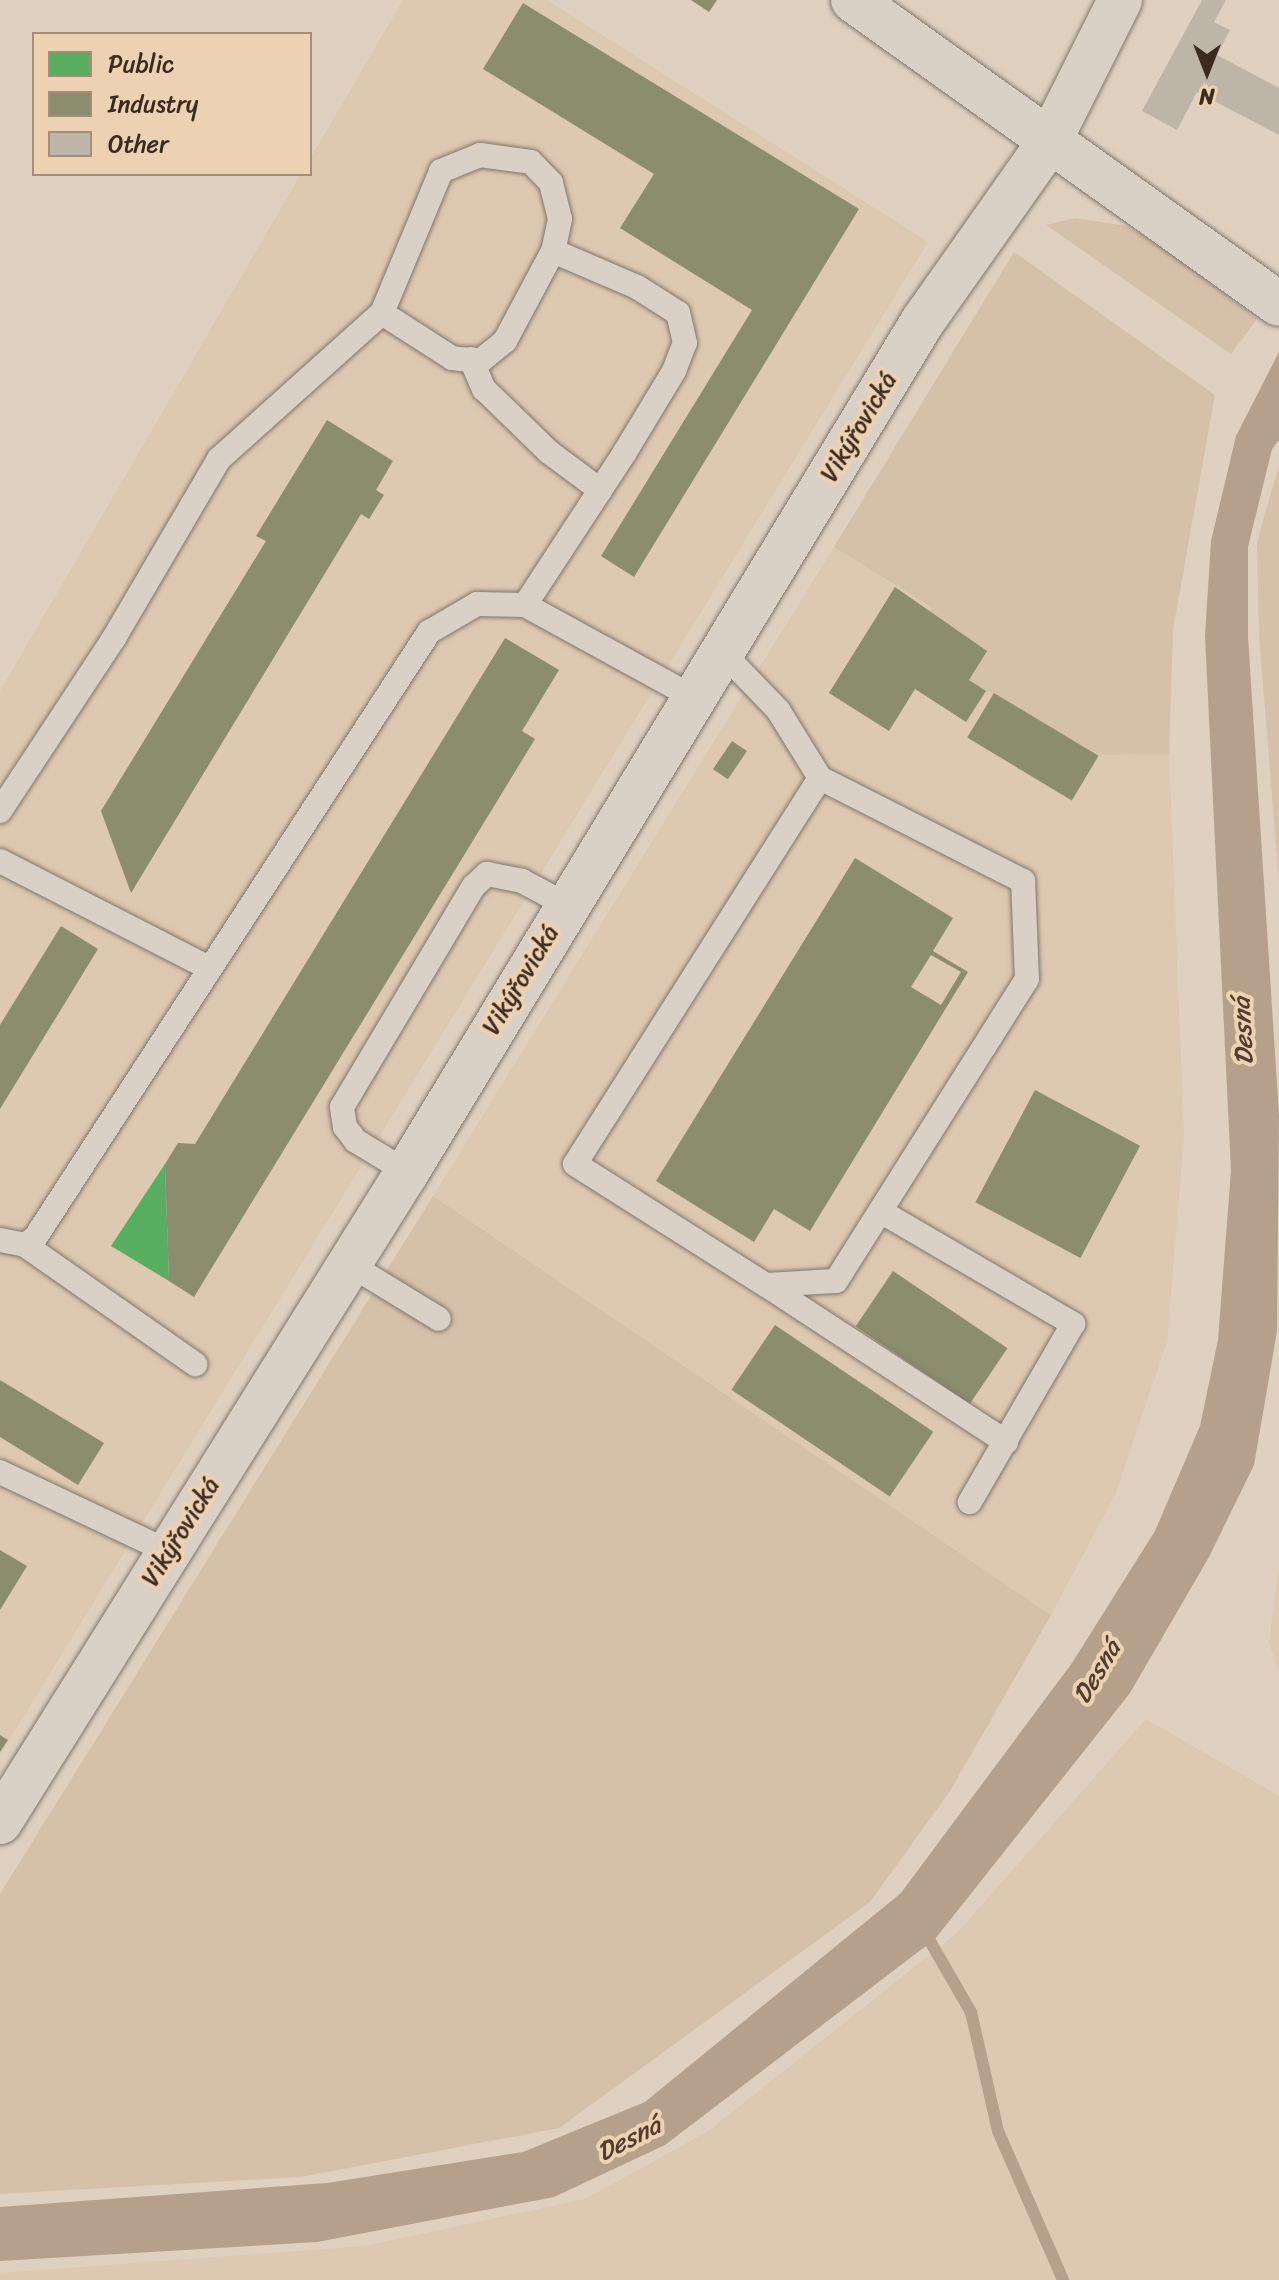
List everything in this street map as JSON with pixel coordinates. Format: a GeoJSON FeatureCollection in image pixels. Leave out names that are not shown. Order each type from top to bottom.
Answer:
{"type":"FeatureCollection","features":[{"type":"Feature","properties":{"kind":"street"},"geometry":{"type":"LineString","coordinates":[[853,0],[1048,144],[1273,300]]}},
{"type":"Feature","properties":{"kind":"street","name":"Vikýřovická"},"geometry":{"type":"LineString","coordinates":[[0,1822],[407,1172],[923,321],[1048,144],[1120,0]]}},
{"type":"Feature","properties":{"kind":"lane"},"geometry":{"type":"LineString","coordinates":[[0,811],[114,638],[219,459],[382,313],[441,171],[480,155],[531,162],[551,183],[560,219],[553,251],[505,341],[480,361],[452,358],[382,313]]}},
{"type":"Feature","properties":{"kind":"lane"},"geometry":{"type":"LineString","coordinates":[[525,605],[674,371],[685,343],[678,313],[637,287],[553,251]]}},
{"type":"Feature","properties":{"kind":"lane"},"geometry":{"type":"LineString","coordinates":[[471,359],[484,389],[549,452],[600,490]]}},
{"type":"Feature","properties":{"kind":"lane"},"geometry":{"type":"LineString","coordinates":[[25,1245],[35,1238],[207,967],[429,632],[477,604],[525,605],[695,698]]}},
{"type":"Feature","properties":{"kind":"lane"},"geometry":{"type":"LineString","coordinates":[[722,652],[778,710],[820,778],[1023,881],[1027,979],[836,1281],[766,1285]]}},
{"type":"Feature","properties":{"kind":"lane"},"geometry":{"type":"LineString","coordinates":[[820,778],[575,1164],[1006,1442]]}},
{"type":"Feature","properties":{"kind":"lane"},"geometry":{"type":"LineString","coordinates":[[0,861],[207,967]]}},
{"type":"Feature","properties":{"kind":"lane"},"geometry":{"type":"LineString","coordinates":[[407,1172],[356,1141],[345,1127],[342,1107],[474,886],[487,874],[522,881],[567,905]]}},
{"type":"Feature","properties":{"kind":"lane"},"geometry":{"type":"LineString","coordinates":[[880,1211],[1073,1324],[970,1502]]}},
{"type":"Feature","properties":{"kind":"lane"},"geometry":{"type":"LineString","coordinates":[[0,1240],[25,1245],[195,1364]]}},
{"type":"Feature","properties":{"kind":"lane"},"geometry":{"type":"LineString","coordinates":[[349,1264],[439,1319]]}},
{"type":"Feature","properties":{"kind":"lane"},"geometry":{"type":"LineString","coordinates":[[0,1472],[169,1552]]}},
{"type":"Feature","properties":{"kind":"shaded area"},"geometry":{"type":"Polygon","coordinates":[[[403,0],[547,0],[928,242],[0,1755],[0,691],[300,176],[312,176],[312,156],[403,0]]]}},
{"type":"Feature","properties":{"kind":"shaded area"},"geometry":{"type":"Polygon","coordinates":[[[1075,218],[1126,226],[1169,250],[1257,319],[1231,354],[1046,225],[1075,218]]]}},
{"type":"Feature","properties":{"kind":"shaded area"},"geometry":{"type":"Polygon","coordinates":[[[1014,252],[1215,395],[1173,629],[1169,754],[1099,755],[986,691],[969,680],[986,651],[929,614],[931,607],[834,547],[1014,252]]]}},
{"type":"Feature","properties":{"kind":"shaded area"},"geometry":{"type":"Polygon","coordinates":[[[1279,465],[1279,881],[1259,635],[1257,543],[1279,465]]]}},
{"type":"Feature","properties":{"kind":"shaded area"},"geometry":{"type":"Polygon","coordinates":[[[834,547],[932,608],[929,613],[987,651],[986,691],[1099,755],[1169,754],[1184,1136],[1167,1341],[1116,1493],[1051,1615],[433,1196],[834,547]]]}},
{"type":"Feature","properties":{"kind":"shaded area"},"geometry":{"type":"Polygon","coordinates":[[[433,1196],[1051,1615],[950,1791],[870,1902],[559,2128],[301,2177],[0,2194],[0,1894],[433,1196]]]}},
{"type":"Feature","properties":{"kind":"shaded area"},"geometry":{"type":"Polygon","coordinates":[[[1279,1565],[1279,1674],[1269,1642],[1279,1565]]]}},
{"type":"Feature","properties":{"kind":"shaded area"},"geometry":{"type":"Polygon","coordinates":[[[1146,1719],[1279,1796],[1279,2280],[0,2280],[0,2273],[365,2246],[585,2199],[707,2132],[957,1933],[1146,1719]]]}},
{"type":"Feature","properties":{"kind":"water","name":"Desná"},"geometry":{"type":"Polygon","coordinates":[[[1279,352],[1279,440],[1272,449],[1248,547],[1248,637],[1279,1115],[1277,1331],[1254,1465],[1209,1557],[1130,1693],[935,1939],[665,2145],[554,2197],[317,2242],[0,2261],[0,2207],[327,2183],[523,2152],[645,2102],[901,1893],[1072,1663],[1155,1531],[1200,1426],[1218,1340],[1231,1171],[1205,636],[1211,541],[1236,436],[1279,352]]]}},
{"type":"Feature","properties":{"kind":"building: Public"},"geometry":{"type":"Polygon","coordinates":[[[165,1164],[169,1281],[111,1246],[165,1164]]]}},
{"type":"Feature","properties":{"kind":"building: Industry"},"geometry":{"type":"Polygon","coordinates":[[[691,0],[717,0],[709,12],[691,0]]]}},
{"type":"Feature","properties":{"kind":"building: Industry"},"geometry":{"type":"Polygon","coordinates":[[[523,3],[859,209],[634,577],[601,556],[752,310],[620,228],[654,174],[483,69],[523,3]]]}},
{"type":"Feature","properties":{"kind":"building: Industry"},"geometry":{"type":"Polygon","coordinates":[[[327,420],[393,461],[376,490],[384,495],[369,519],[361,514],[131,893],[101,811],[266,541],[256,536],[327,420]]]}},
{"type":"Feature","properties":{"kind":"building: Industry"},"geometry":{"type":"Polygon","coordinates":[[[895,587],[987,651],[969,680],[986,691],[966,722],[915,689],[889,731],[829,693],[895,587]]]}},
{"type":"Feature","properties":{"kind":"building: Industry"},"geometry":{"type":"Polygon","coordinates":[[[505,638],[559,670],[522,731],[535,739],[194,1297],[169,1281],[165,1164],[178,1143],[195,1144],[505,638]]]}},
{"type":"Feature","properties":{"kind":"building: Industry"},"geometry":{"type":"Polygon","coordinates":[[[994,693],[1099,756],[1072,800],[967,738],[994,693]]]}},
{"type":"Feature","properties":{"kind":"building: Industry"},"geometry":{"type":"Polygon","coordinates":[[[732,741],[747,751],[728,779],[713,769],[732,741]]]}},
{"type":"Feature","properties":{"kind":"building: Industry"},"geometry":{"type":"Polygon","coordinates":[[[855,858],[953,918],[933,951],[968,972],[810,1231],[774,1209],[754,1242],[656,1181],[855,858]],[[931,955],[911,987],[941,1005],[961,972],[931,955]]]}},
{"type":"Feature","properties":{"kind":"building: Industry"},"geometry":{"type":"Polygon","coordinates":[[[61,926],[98,949],[0,1109],[0,1025],[61,926]]]}},
{"type":"Feature","properties":{"kind":"building: Industry"},"geometry":{"type":"Polygon","coordinates":[[[1035,1090],[1140,1146],[1080,1258],[975,1202],[1035,1090]]]}},
{"type":"Feature","properties":{"kind":"building: Industry"},"geometry":{"type":"Polygon","coordinates":[[[893,1271],[1007,1348],[970,1404],[856,1327],[893,1271]]]}},
{"type":"Feature","properties":{"kind":"building: Industry"},"geometry":{"type":"Polygon","coordinates":[[[775,1325],[933,1432],[890,1496],[731,1390],[775,1325]]]}},
{"type":"Feature","properties":{"kind":"building: Industry"},"geometry":{"type":"Polygon","coordinates":[[[0,1380],[104,1443],[78,1485],[0,1437],[0,1380]]]}},
{"type":"Feature","properties":{"kind":"building: Industry"},"geometry":{"type":"Polygon","coordinates":[[[0,1550],[27,1566],[0,1610],[0,1550]]]}},
{"type":"Feature","properties":{"kind":"building: Industry"},"geometry":{"type":"Polygon","coordinates":[[[0,1735],[8,1740],[0,1752],[0,1735]]]}},
{"type":"Feature","properties":{"kind":"building: Other"},"geometry":{"type":"Polygon","coordinates":[[[1202,0],[1226,0],[1214,22],[1230,30],[1217,55],[1279,88],[1279,135],[1197,92],[1177,130],[1142,111],[1202,0]]]}},
{"type":"Feature","properties":{"kind":"waterway"},"geometry":{"type":"LineString","coordinates":[[923,1929],[971,2012],[998,2131],[1063,2280]]}}]}
